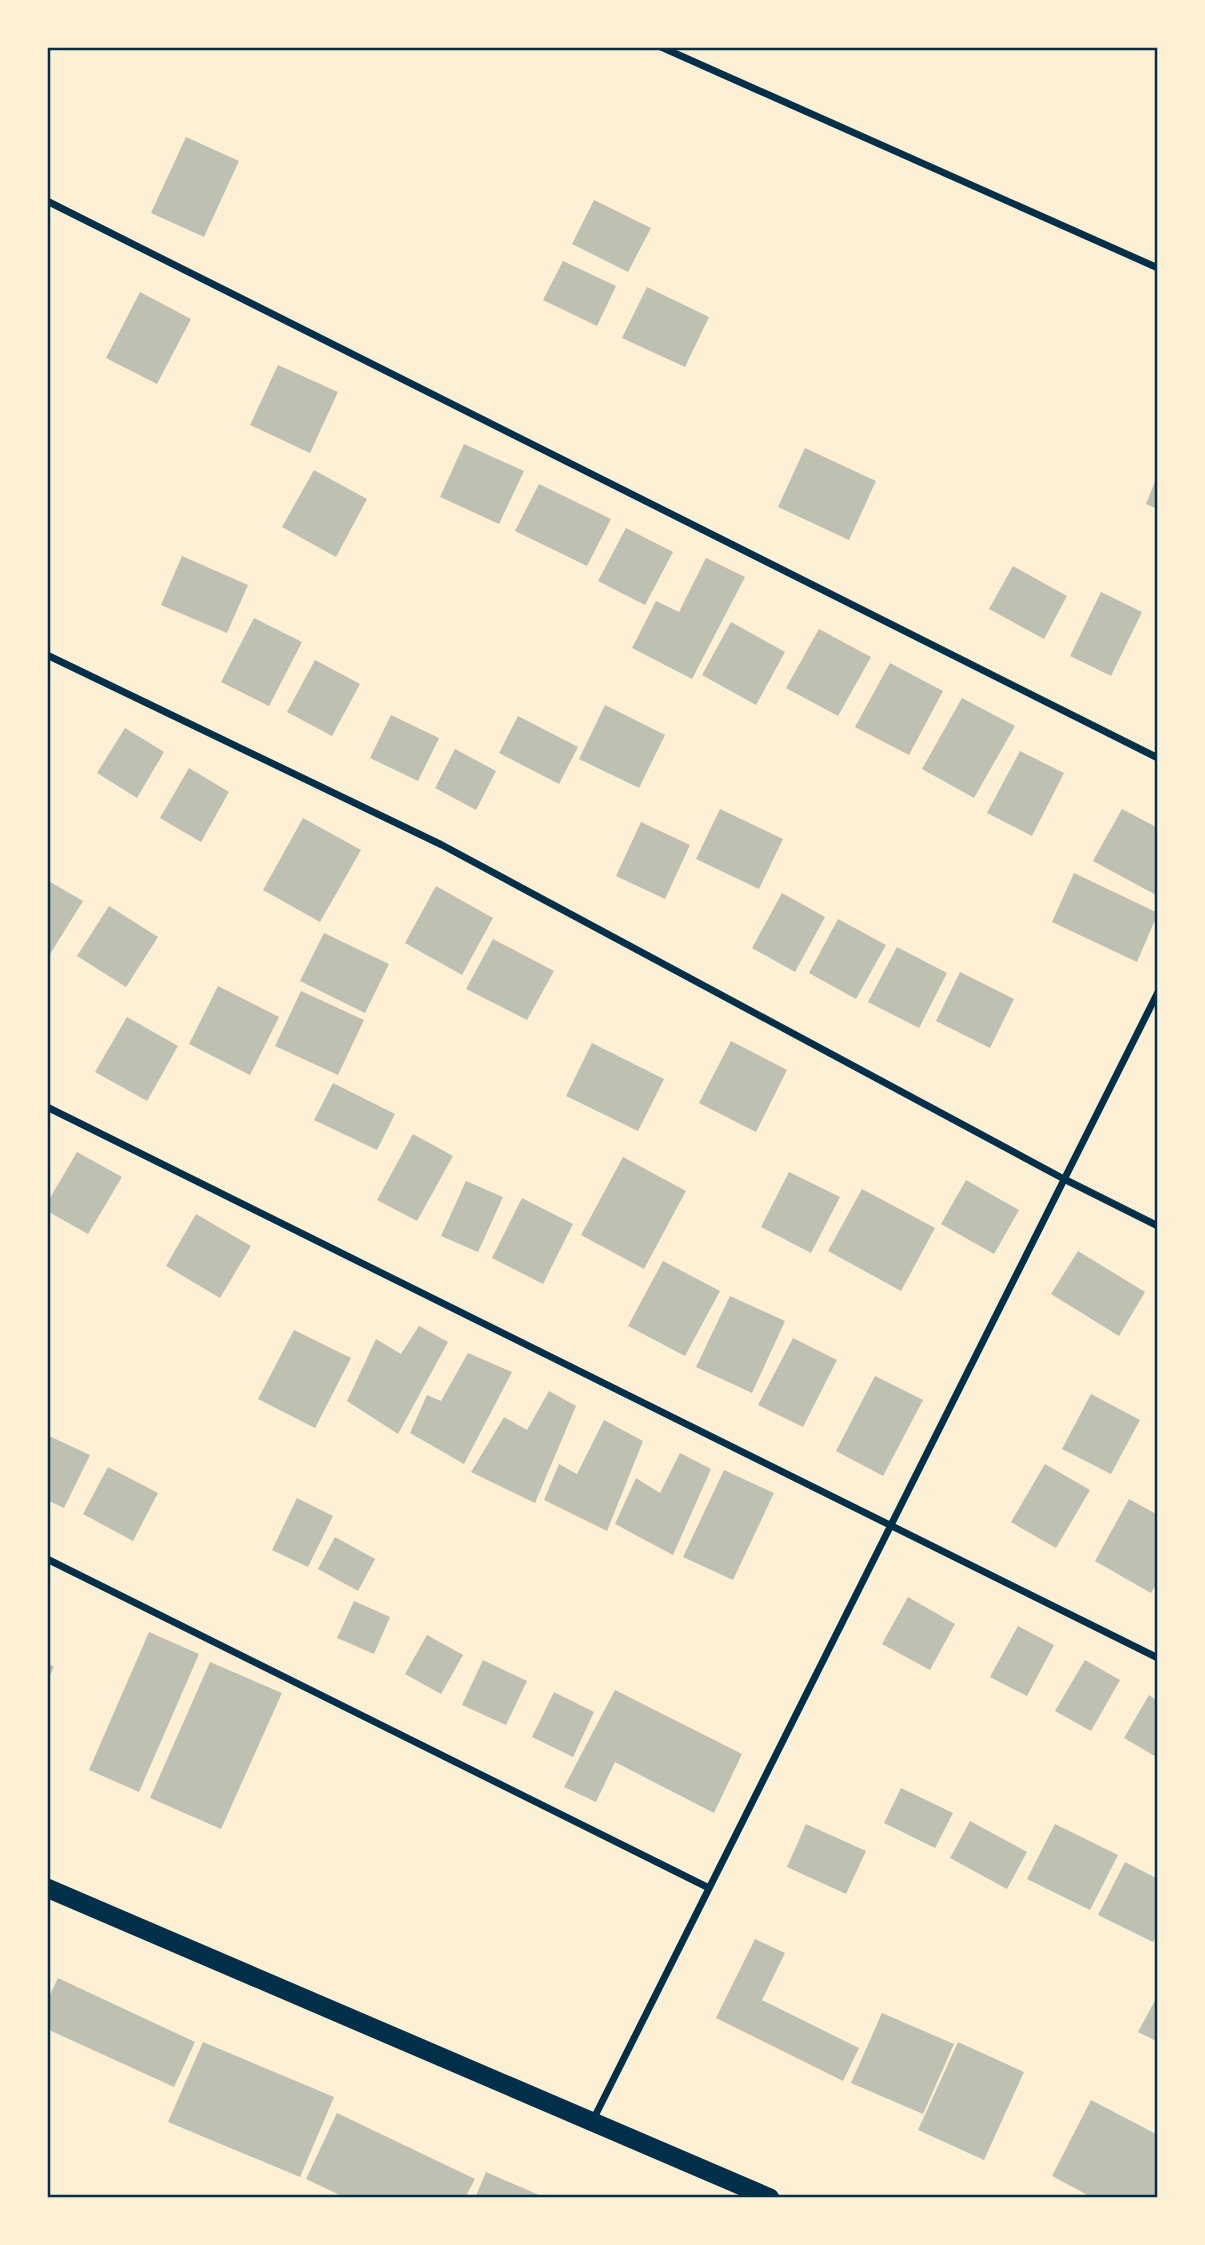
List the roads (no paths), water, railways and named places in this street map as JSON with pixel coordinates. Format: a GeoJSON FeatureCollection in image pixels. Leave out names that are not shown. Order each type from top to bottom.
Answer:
{"type":"FeatureCollection","features":[{"type":"Feature","properties":{"kind":"highway"},"geometry":{"type":"LineString","coordinates":[[47,1888],[770,2198]]}},
{"type":"Feature","properties":{"kind":"street"},"geometry":{"type":"LineString","coordinates":[[662,47],[1158,268]]}},
{"type":"Feature","properties":{"kind":"street"},"geometry":{"type":"LineString","coordinates":[[47,201],[1158,758]]}},
{"type":"Feature","properties":{"kind":"street"},"geometry":{"type":"LineString","coordinates":[[47,655],[442,845],[1064,1179],[1158,1226]]}},
{"type":"Feature","properties":{"kind":"street"},"geometry":{"type":"LineString","coordinates":[[592,2122],[1158,992]]}},
{"type":"Feature","properties":{"kind":"street"},"geometry":{"type":"LineString","coordinates":[[47,1107],[1158,1658]]}},
{"type":"Feature","properties":{"kind":"street"},"geometry":{"type":"LineString","coordinates":[[47,1559],[709,1888]]}}]}
